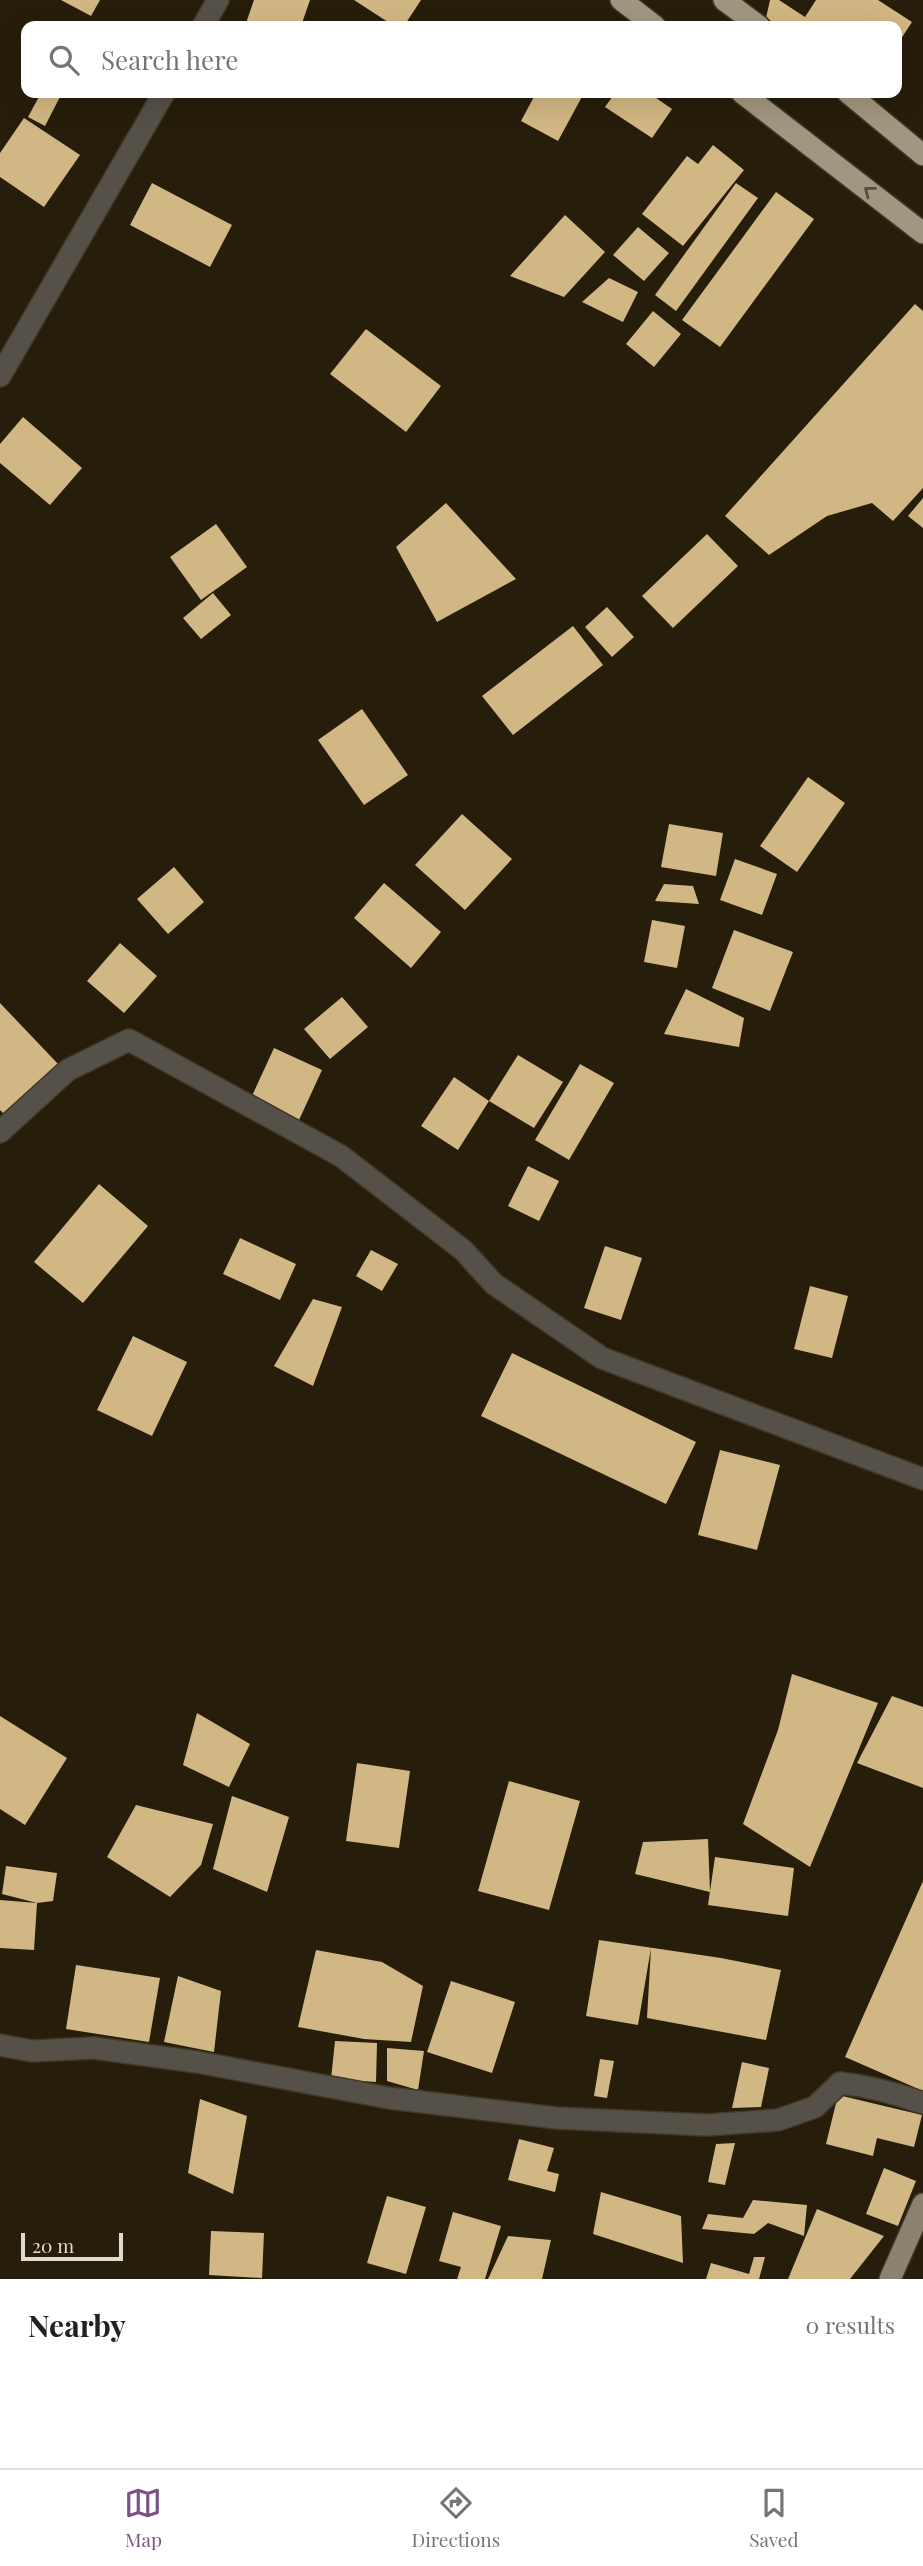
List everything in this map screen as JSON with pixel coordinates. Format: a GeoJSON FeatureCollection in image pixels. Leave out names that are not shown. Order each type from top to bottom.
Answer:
{"type":"FeatureCollection","features":[{"type":"Feature","properties":{"kind":"highway"},"geometry":{"type":"LineString","coordinates":[[621,0],[648,21]]}},
{"type":"Feature","properties":{"kind":"highway"},"geometry":{"type":"LineString","coordinates":[[724,0],[752,21]]}},
{"type":"Feature","properties":{"kind":"highway"},"geometry":{"type":"LineString","coordinates":[[748,98],[923,233]]}},
{"type":"Feature","properties":{"kind":"highway"},"geometry":{"type":"LineString","coordinates":[[854,98],[923,155]]}},
{"type":"Feature","properties":{"kind":"main road"},"geometry":{"type":"LineString","coordinates":[[890,2279],[923,2204]]}},
{"type":"Feature","properties":{"kind":"street"},"geometry":{"type":"LineString","coordinates":[[206,21],[218,0]]}},
{"type":"Feature","properties":{"kind":"street"},"geometry":{"type":"LineString","coordinates":[[0,376],[161,98]]}},
{"type":"Feature","properties":{"kind":"street"},"geometry":{"type":"LineString","coordinates":[[0,1132],[68,1070],[129,1040],[341,1156],[463,1250],[494,1284],[602,1358],[923,1479]]}},
{"type":"Feature","properties":{"kind":"street"},"geometry":{"type":"LineString","coordinates":[[0,2045],[32,2051],[94,2049],[197,2062],[388,2098],[556,2118],[707,2125],[778,2120],[815,2107],[840,2083],[896,2093],[923,2104]]}},
{"type":"Feature","properties":{"kind":"building"},"geometry":{"type":"Polygon","coordinates":[[[61,0],[100,0],[91,16],[61,0]]]}},
{"type":"Feature","properties":{"kind":"building"},"geometry":{"type":"Polygon","coordinates":[[[254,0],[310,0],[303,21],[247,21],[254,0]]]}},
{"type":"Feature","properties":{"kind":"building"},"geometry":{"type":"Polygon","coordinates":[[[354,0],[421,0],[407,21],[386,21],[354,0]]]}},
{"type":"Feature","properties":{"kind":"building"},"geometry":{"type":"Polygon","coordinates":[[[770,0],[779,0],[805,17],[816,0],[878,0],[912,22],[902,37],[902,21],[771,21],[766,18],[770,0]]]}},
{"type":"Feature","properties":{"kind":"building"},"geometry":{"type":"Polygon","coordinates":[[[38,98],[59,98],[45,126],[28,117],[38,98]]]}},
{"type":"Feature","properties":{"kind":"building"},"geometry":{"type":"Polygon","coordinates":[[[533,98],[581,98],[558,141],[521,121],[533,98]]]}},
{"type":"Feature","properties":{"kind":"building"},"geometry":{"type":"Polygon","coordinates":[[[611,98],[656,98],[672,109],[652,138],[605,107],[611,98]]]}},
{"type":"Feature","properties":{"kind":"building"},"geometry":{"type":"Polygon","coordinates":[[[24,118],[80,155],[44,207],[0,177],[0,153],[24,118]]]}},
{"type":"Feature","properties":{"kind":"building"},"geometry":{"type":"Polygon","coordinates":[[[713,145],[744,170],[683,246],[642,214],[687,156],[698,164],[713,145]]]}},
{"type":"Feature","properties":{"kind":"building"},"geometry":{"type":"Polygon","coordinates":[[[152,183],[232,225],[210,267],[130,225],[152,183]]]}},
{"type":"Feature","properties":{"kind":"building"},"geometry":{"type":"Polygon","coordinates":[[[736,183],[758,198],[676,311],[655,295],[736,183]]]}},
{"type":"Feature","properties":{"kind":"building"},"geometry":{"type":"Polygon","coordinates":[[[776,192],[814,219],[720,347],[682,320],[776,192]]]}},
{"type":"Feature","properties":{"kind":"building"},"geometry":{"type":"Polygon","coordinates":[[[565,215],[605,252],[564,297],[510,276],[565,215]]]}},
{"type":"Feature","properties":{"kind":"building"},"geometry":{"type":"Polygon","coordinates":[[[638,227],[669,253],[644,281],[613,255],[638,227]]]}},
{"type":"Feature","properties":{"kind":"building"},"geometry":{"type":"Polygon","coordinates":[[[609,278],[638,292],[623,322],[582,302],[609,278]]]}},
{"type":"Feature","properties":{"kind":"building"},"geometry":{"type":"Polygon","coordinates":[[[915,304],[923,311],[923,488],[893,521],[872,503],[827,516],[769,555],[725,516],[915,304]]]}},
{"type":"Feature","properties":{"kind":"building"},"geometry":{"type":"Polygon","coordinates":[[[653,311],[681,334],[654,367],[626,344],[653,311]]]}},
{"type":"Feature","properties":{"kind":"building"},"geometry":{"type":"Polygon","coordinates":[[[366,329],[441,386],[406,432],[330,374],[366,329]]]}},
{"type":"Feature","properties":{"kind":"building"},"geometry":{"type":"Polygon","coordinates":[[[23,417],[82,468],[50,505],[0,463],[0,444],[23,417]]]}},
{"type":"Feature","properties":{"kind":"building"},"geometry":{"type":"Polygon","coordinates":[[[923,498],[923,528],[908,516],[923,498]]]}},
{"type":"Feature","properties":{"kind":"building"},"geometry":{"type":"Polygon","coordinates":[[[446,503],[516,579],[437,622],[396,547],[446,503]]]}},
{"type":"Feature","properties":{"kind":"building"},"geometry":{"type":"Polygon","coordinates":[[[216,524],[247,567],[201,600],[170,557],[216,524]]]}},
{"type":"Feature","properties":{"kind":"building"},"geometry":{"type":"Polygon","coordinates":[[[707,534],[738,566],[673,628],[642,596],[707,534]]]}},
{"type":"Feature","properties":{"kind":"building"},"geometry":{"type":"Polygon","coordinates":[[[213,593],[231,615],[201,639],[183,618],[213,593]]]}},
{"type":"Feature","properties":{"kind":"building"},"geometry":{"type":"Polygon","coordinates":[[[607,607],[634,637],[612,657],[585,627],[607,607]]]}},
{"type":"Feature","properties":{"kind":"building"},"geometry":{"type":"Polygon","coordinates":[[[573,626],[603,665],[513,735],[482,696],[573,626]]]}},
{"type":"Feature","properties":{"kind":"building"},"geometry":{"type":"Polygon","coordinates":[[[362,709],[408,775],[364,805],[318,740],[362,709]]]}},
{"type":"Feature","properties":{"kind":"building"},"geometry":{"type":"Polygon","coordinates":[[[808,777],[845,803],[797,872],[760,846],[808,777]]]}},
{"type":"Feature","properties":{"kind":"building"},"geometry":{"type":"Polygon","coordinates":[[[462,814],[512,859],[465,910],[415,865],[462,814]]]}},
{"type":"Feature","properties":{"kind":"building"},"geometry":{"type":"Polygon","coordinates":[[[669,824],[723,833],[716,876],[661,867],[669,824]]]}},
{"type":"Feature","properties":{"kind":"building"},"geometry":{"type":"Polygon","coordinates":[[[735,859],[777,874],[762,915],[720,900],[735,859]]]}},
{"type":"Feature","properties":{"kind":"building"},"geometry":{"type":"Polygon","coordinates":[[[174,867],[204,902],[168,934],[137,899],[174,867]]]}},
{"type":"Feature","properties":{"kind":"building"},"geometry":{"type":"Polygon","coordinates":[[[384,883],[441,932],[411,968],[354,918],[384,883]]]}},
{"type":"Feature","properties":{"kind":"building"},"geometry":{"type":"Polygon","coordinates":[[[664,884],[693,886],[699,904],[655,901],[664,884]]]}},
{"type":"Feature","properties":{"kind":"building"},"geometry":{"type":"Polygon","coordinates":[[[652,920],[685,926],[677,968],[644,962],[652,920]]]}},
{"type":"Feature","properties":{"kind":"building"},"geometry":{"type":"Polygon","coordinates":[[[734,930],[793,952],[770,1011],[712,988],[734,930]]]}},
{"type":"Feature","properties":{"kind":"building"},"geometry":{"type":"Polygon","coordinates":[[[120,943],[157,976],[124,1013],[87,981],[120,943]]]}},
{"type":"Feature","properties":{"kind":"building"},"geometry":{"type":"Polygon","coordinates":[[[686,989],[744,1018],[739,1047],[664,1034],[686,989]]]}},
{"type":"Feature","properties":{"kind":"building"},"geometry":{"type":"Polygon","coordinates":[[[342,997],[368,1027],[330,1059],[304,1029],[342,997]]]}},
{"type":"Feature","properties":{"kind":"building"},"geometry":{"type":"Polygon","coordinates":[[[0,1003],[59,1065],[5,1115],[0,1110],[0,1003]]]}},
{"type":"Feature","properties":{"kind":"building"},"geometry":{"type":"Polygon","coordinates":[[[274,1048],[322,1070],[299,1120],[251,1098],[274,1048]]]}},
{"type":"Feature","properties":{"kind":"building"},"geometry":{"type":"Polygon","coordinates":[[[518,1055],[563,1082],[534,1128],[489,1101],[518,1055]]]}},
{"type":"Feature","properties":{"kind":"building"},"geometry":{"type":"Polygon","coordinates":[[[580,1064],[614,1083],[569,1160],[535,1140],[580,1064]]]}},
{"type":"Feature","properties":{"kind":"building"},"geometry":{"type":"Polygon","coordinates":[[[454,1077],[489,1101],[458,1150],[421,1126],[454,1077]]]}},
{"type":"Feature","properties":{"kind":"building"},"geometry":{"type":"Polygon","coordinates":[[[528,1166],[559,1181],[539,1221],[508,1206],[528,1166]]]}},
{"type":"Feature","properties":{"kind":"building"},"geometry":{"type":"Polygon","coordinates":[[[99,1184],[148,1226],[83,1303],[34,1262],[99,1184]]]}},
{"type":"Feature","properties":{"kind":"building"},"geometry":{"type":"Polygon","coordinates":[[[240,1238],[296,1264],[280,1300],[223,1274],[240,1238]]]}},
{"type":"Feature","properties":{"kind":"building"},"geometry":{"type":"Polygon","coordinates":[[[605,1246],[642,1258],[621,1320],[584,1308],[605,1246]]]}},
{"type":"Feature","properties":{"kind":"building"},"geometry":{"type":"Polygon","coordinates":[[[371,1250],[398,1264],[382,1291],[356,1276],[371,1250]]]}},
{"type":"Feature","properties":{"kind":"building"},"geometry":{"type":"Polygon","coordinates":[[[810,1286],[848,1296],[832,1358],[794,1349],[810,1286]]]}},
{"type":"Feature","properties":{"kind":"building"},"geometry":{"type":"Polygon","coordinates":[[[313,1299],[342,1307],[313,1386],[274,1366],[313,1299]]]}},
{"type":"Feature","properties":{"kind":"building"},"geometry":{"type":"Polygon","coordinates":[[[133,1336],[187,1362],[152,1436],[97,1410],[133,1336]]]}},
{"type":"Feature","properties":{"kind":"building"},"geometry":{"type":"Polygon","coordinates":[[[512,1353],[696,1442],[666,1504],[481,1416],[512,1353]]]}},
{"type":"Feature","properties":{"kind":"building"},"geometry":{"type":"Polygon","coordinates":[[[720,1450],[780,1465],[757,1550],[698,1535],[720,1450]]]}},
{"type":"Feature","properties":{"kind":"building"},"geometry":{"type":"Polygon","coordinates":[[[792,1674],[878,1703],[810,1867],[743,1824],[778,1730],[792,1674]]]}},
{"type":"Feature","properties":{"kind":"building"},"geometry":{"type":"Polygon","coordinates":[[[892,1696],[923,1707],[923,1788],[857,1763],[892,1696]]]}},
{"type":"Feature","properties":{"kind":"building"},"geometry":{"type":"Polygon","coordinates":[[[197,1713],[250,1744],[229,1787],[183,1765],[197,1713]]]}},
{"type":"Feature","properties":{"kind":"building"},"geometry":{"type":"Polygon","coordinates":[[[0,1716],[67,1758],[25,1825],[0,1809],[0,1716]]]}},
{"type":"Feature","properties":{"kind":"building"},"geometry":{"type":"Polygon","coordinates":[[[357,1763],[410,1771],[399,1848],[346,1841],[357,1763]]]}},
{"type":"Feature","properties":{"kind":"building"},"geometry":{"type":"Polygon","coordinates":[[[509,1781],[580,1801],[549,1910],[478,1891],[509,1781]]]}},
{"type":"Feature","properties":{"kind":"building"},"geometry":{"type":"Polygon","coordinates":[[[232,1796],[289,1817],[267,1892],[213,1869],[232,1796]]]}},
{"type":"Feature","properties":{"kind":"building"},"geometry":{"type":"Polygon","coordinates":[[[136,1805],[213,1824],[201,1865],[170,1897],[107,1857],[136,1805]]]}},
{"type":"Feature","properties":{"kind":"building"},"geometry":{"type":"Polygon","coordinates":[[[708,1839],[710,1892],[635,1874],[643,1842],[708,1839]]]}},
{"type":"Feature","properties":{"kind":"building"},"geometry":{"type":"Polygon","coordinates":[[[715,1857],[794,1868],[788,1916],[708,1905],[715,1857]]]}},
{"type":"Feature","properties":{"kind":"building"},"geometry":{"type":"Polygon","coordinates":[[[6,1866],[57,1873],[53,1901],[37,1903],[2,1894],[6,1866]]]}},
{"type":"Feature","properties":{"kind":"building"},"geometry":{"type":"Polygon","coordinates":[[[923,1881],[923,2091],[845,2057],[923,1881]]]}},
{"type":"Feature","properties":{"kind":"building"},"geometry":{"type":"Polygon","coordinates":[[[0,1900],[37,1903],[34,1950],[0,1948],[0,1900]]]}},
{"type":"Feature","properties":{"kind":"building"},"geometry":{"type":"Polygon","coordinates":[[[599,1940],[721,1958],[781,1970],[766,2040],[647,2018],[651,1948],[638,2025],[586,2016],[599,1940]]]}},
{"type":"Feature","properties":{"kind":"building"},"geometry":{"type":"Polygon","coordinates":[[[316,1950],[382,1962],[423,1986],[411,2042],[364,2039],[298,2027],[316,1950]]]}},
{"type":"Feature","properties":{"kind":"building"},"geometry":{"type":"Polygon","coordinates":[[[76,1965],[160,1978],[149,2042],[66,2029],[76,1965]]]}},
{"type":"Feature","properties":{"kind":"building"},"geometry":{"type":"Polygon","coordinates":[[[178,1976],[221,1991],[214,2052],[164,2042],[178,1976]]]}},
{"type":"Feature","properties":{"kind":"building"},"geometry":{"type":"Polygon","coordinates":[[[451,1981],[515,2002],[492,2073],[427,2052],[451,1981]]]}},
{"type":"Feature","properties":{"kind":"building"},"geometry":{"type":"Polygon","coordinates":[[[335,2041],[377,2043],[376,2082],[331,2079],[335,2041]]]}},
{"type":"Feature","properties":{"kind":"building"},"geometry":{"type":"Polygon","coordinates":[[[387,2048],[424,2051],[418,2090],[387,2081],[387,2048]]]}},
{"type":"Feature","properties":{"kind":"building"},"geometry":{"type":"Polygon","coordinates":[[[600,2059],[614,2061],[607,2098],[594,2096],[600,2059]]]}},
{"type":"Feature","properties":{"kind":"building"},"geometry":{"type":"Polygon","coordinates":[[[742,2062],[769,2068],[761,2107],[732,2108],[742,2062]]]}},
{"type":"Feature","properties":{"kind":"building"},"geometry":{"type":"Polygon","coordinates":[[[838,2095],[922,2115],[914,2147],[877,2138],[873,2156],[826,2144],[838,2095]]]}},
{"type":"Feature","properties":{"kind":"building"},"geometry":{"type":"Polygon","coordinates":[[[200,2099],[247,2116],[233,2194],[188,2173],[200,2099]]]}},
{"type":"Feature","properties":{"kind":"building"},"geometry":{"type":"Polygon","coordinates":[[[519,2139],[554,2148],[547,2171],[559,2174],[555,2192],[508,2180],[519,2139]]]}},
{"type":"Feature","properties":{"kind":"building"},"geometry":{"type":"Polygon","coordinates":[[[735,2143],[725,2185],[708,2182],[716,2144],[735,2143]]]}},
{"type":"Feature","properties":{"kind":"building"},"geometry":{"type":"Polygon","coordinates":[[[884,2168],[916,2181],[898,2226],[866,2214],[884,2168]]]}},
{"type":"Feature","properties":{"kind":"building"},"geometry":{"type":"Polygon","coordinates":[[[601,2192],[681,2216],[683,2263],[593,2234],[601,2192]]]}},
{"type":"Feature","properties":{"kind":"building"},"geometry":{"type":"Polygon","coordinates":[[[387,2196],[426,2207],[406,2274],[367,2263],[387,2196]]]}},
{"type":"Feature","properties":{"kind":"building"},"geometry":{"type":"Polygon","coordinates":[[[753,2200],[807,2205],[804,2236],[768,2223],[754,2234],[702,2229],[708,2214],[743,2218],[753,2200]]]}},
{"type":"Feature","properties":{"kind":"building"},"geometry":{"type":"Polygon","coordinates":[[[817,2209],[884,2236],[850,2279],[788,2279],[817,2209]]]}},
{"type":"Feature","properties":{"kind":"building"},"geometry":{"type":"Polygon","coordinates":[[[453,2212],[501,2226],[485,2279],[457,2279],[461,2267],[439,2261],[453,2212]]]}},
{"type":"Feature","properties":{"kind":"building"},"geometry":{"type":"Polygon","coordinates":[[[211,2231],[264,2233],[262,2278],[209,2275],[211,2231]]]}},
{"type":"Feature","properties":{"kind":"building"},"geometry":{"type":"Polygon","coordinates":[[[508,2236],[551,2240],[542,2279],[488,2279],[508,2236]]]}},
{"type":"Feature","properties":{"kind":"building"},"geometry":{"type":"Polygon","coordinates":[[[754,2257],[765,2257],[759,2279],[706,2279],[711,2263],[749,2274],[754,2257]]]}}]}
